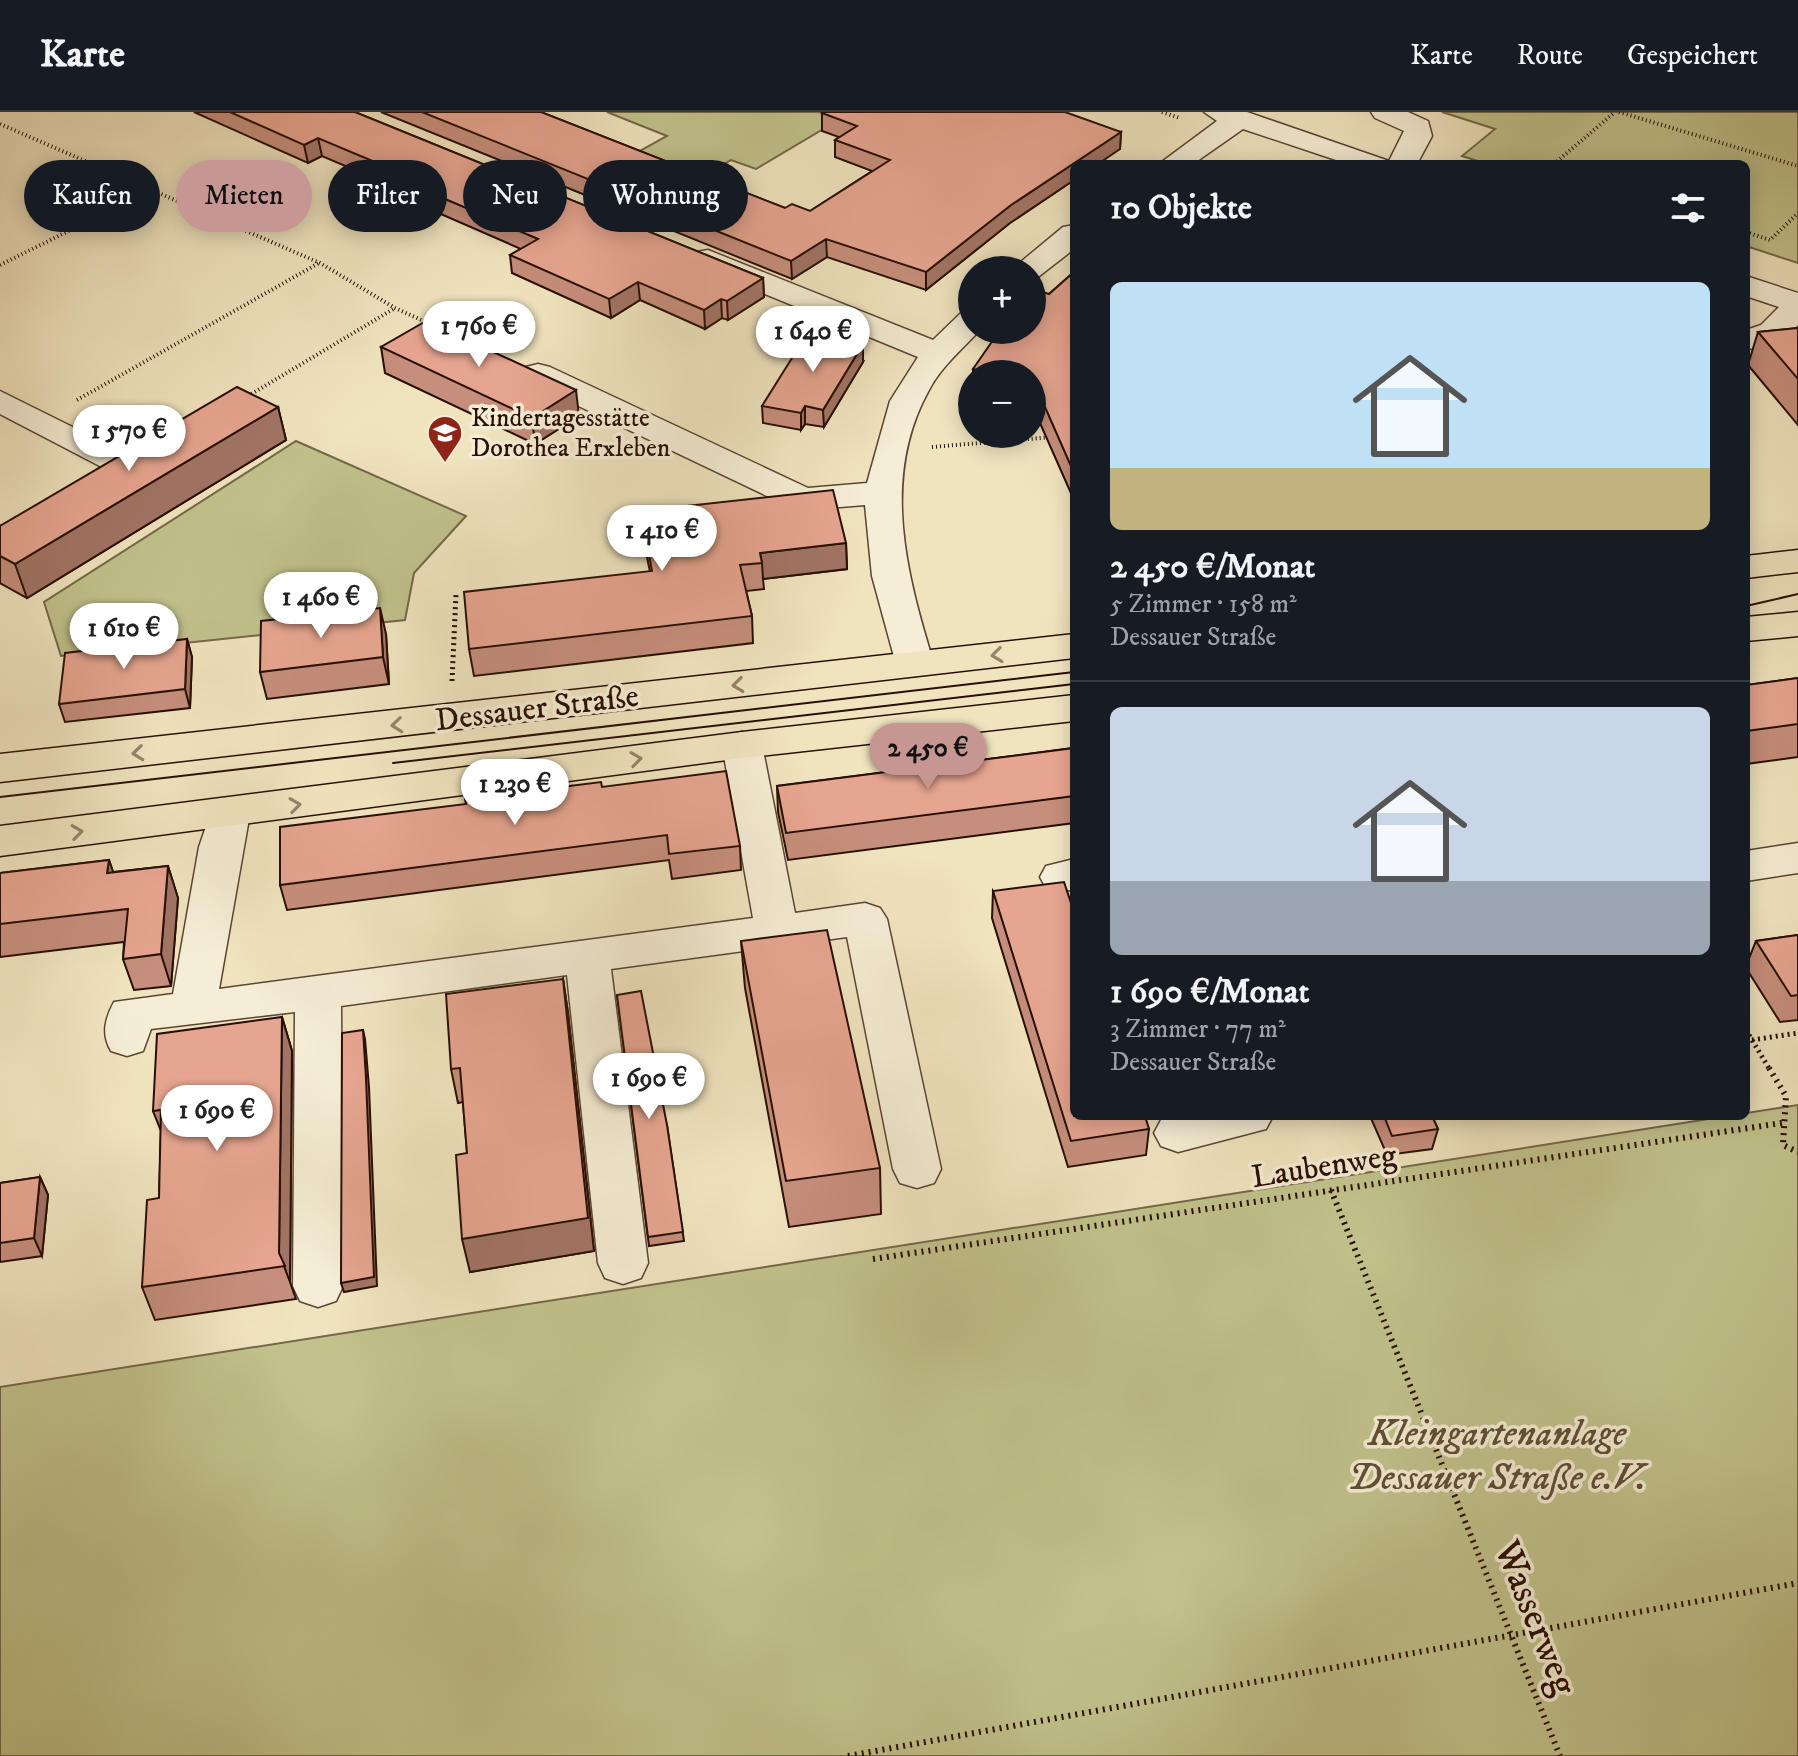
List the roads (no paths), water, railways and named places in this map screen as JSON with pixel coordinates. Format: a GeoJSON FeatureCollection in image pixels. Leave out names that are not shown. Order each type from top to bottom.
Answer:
{"type":"FeatureCollection","features":[{"type":"Feature","properties":{"kind":"main road"},"geometry":{"type":"LineString","coordinates":[[1750,567],[1798,561]]}},
{"type":"Feature","properties":{"kind":"main road"},"geometry":{"type":"LineString","coordinates":[[1750,629],[1798,624]]}},
{"type":"Feature","properties":{"kind":"main road","name":"Dessauer Straße"},"geometry":{"type":"LineString","coordinates":[[0,768],[1070,646]]}},
{"type":"Feature","properties":{"kind":"main road","name":"Dessauer Straße"},"geometry":{"type":"LineString","coordinates":[[0,841],[742,745],[1070,708]]}},
{"type":"Feature","properties":{"kind":"street"},"geometry":{"type":"LineString","coordinates":[[1385,112],[1418,127],[1413,148],[1405,160]]}},
{"type":"Feature","properties":{"kind":"street"},"geometry":{"type":"LineString","coordinates":[[1178,160],[1228,116],[1365,160]]}},
{"type":"Feature","properties":{"kind":"street"},"geometry":{"type":"LineString","coordinates":[[1045,256],[1070,237]]}},
{"type":"Feature","properties":{"kind":"street"},"geometry":{"type":"LineString","coordinates":[[674,245],[939,354]]}},
{"type":"Feature","properties":{"kind":"street"},"geometry":{"type":"LineString","coordinates":[[1750,287],[1798,305],[1773,332],[1750,339]]}},
{"type":"Feature","properties":{"kind":"street"},"geometry":{"type":"LineString","coordinates":[[915,664],[886,557],[880,520],[882,493],[890,449],[915,385],[958,334]]}},
{"type":"Feature","properties":{"kind":"street"},"geometry":{"type":"LineString","coordinates":[[538,374],[803,499],[882,493]]}},
{"type":"Feature","properties":{"kind":"street"},"geometry":{"type":"LineString","coordinates":[[0,401],[129,468]]}},
{"type":"Feature","properties":{"kind":"street"},"geometry":{"type":"LineString","coordinates":[[742,745],[777,932]]}},
{"type":"Feature","properties":{"kind":"street"},"geometry":{"type":"LineString","coordinates":[[193,1009],[229,813]]}},
{"type":"Feature","properties":{"kind":"street"},"geometry":{"type":"LineString","coordinates":[[1750,865],[1798,858]]}},
{"type":"Feature","properties":{"kind":"street"},"geometry":{"type":"LineString","coordinates":[[127,1039],[130,1014],[318,994],[865,919],[917,1169]]}},
{"type":"Feature","properties":{"kind":"street"},"geometry":{"type":"LineString","coordinates":[[587,958],[623,1263]]}},
{"type":"Feature","properties":{"kind":"street"},"geometry":{"type":"LineString","coordinates":[[318,994],[318,1286]]}},
{"type":"Feature","properties":{"kind":"street"},"geometry":{"type":"LineString","coordinates":[[1178,1133],[1232,1120]]}},
{"type":"Feature","properties":{"kind":"tram line"},"geometry":{"type":"LineString","coordinates":[[1750,605],[1798,594]]}},
{"type":"Feature","properties":{"kind":"tram line"},"geometry":{"type":"LineString","coordinates":[[0,797],[1070,672]]}},
{"type":"Feature","properties":{"kind":"tram line"},"geometry":{"type":"LineString","coordinates":[[393,763],[1070,684]]}},
{"type":"Feature","properties":{"kind":"place","name":"Kindertagesstätte Dorothea Erxleben"},"geometry":{"type":"Point","coordinates":[445,464]}},
{"type":"Feature","properties":{"kind":"park label","name":"Kleingartenanlage Dessauer Straße e.V."},"geometry":{"type":"Point","coordinates":[1497,1456]}}]}
